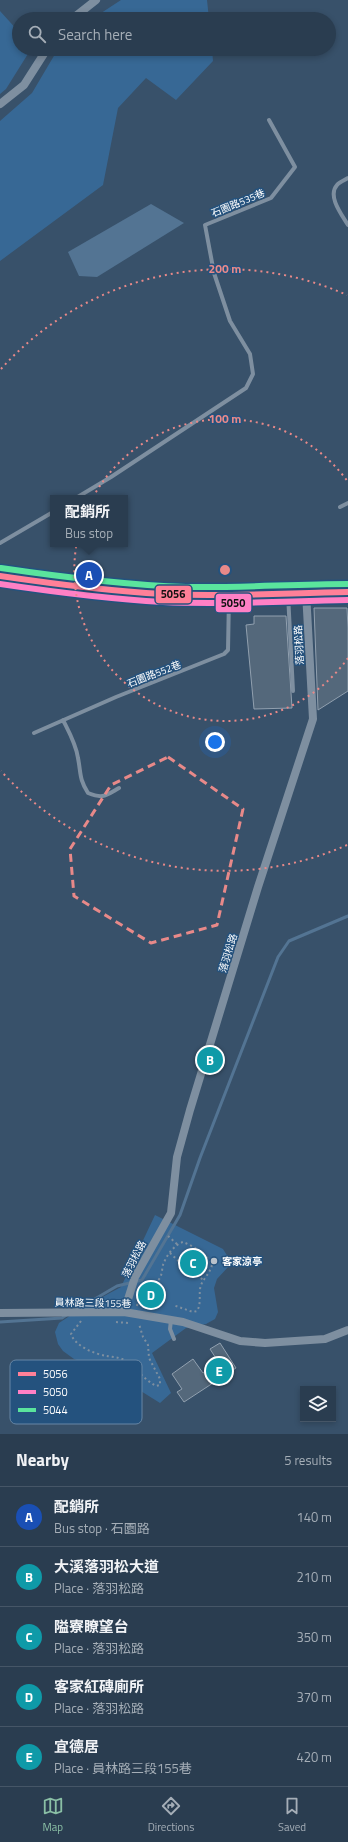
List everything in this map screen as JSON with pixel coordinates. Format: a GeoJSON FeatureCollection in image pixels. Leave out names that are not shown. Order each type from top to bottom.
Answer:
{"type":"FeatureCollection","features":[{"type":"Feature","properties":{"kind":"main road"},"geometry":{"type":"LineString","coordinates":[[0,576],[87,588],[164,594],[348,592]]}},
{"type":"Feature","properties":{"kind":"street"},"geometry":{"type":"LineString","coordinates":[[81,12],[96,0]]}},
{"type":"Feature","properties":{"kind":"street"},"geometry":{"type":"LineString","coordinates":[[0,104],[24,84],[42,56]]}},
{"type":"Feature","properties":{"kind":"street","name":"落羽松路"},"geometry":{"type":"LineString","coordinates":[[124,1312],[135,1277],[171,1213],[177,1157],[190,1110],[258,887],[313,718],[306,592]]}},
{"type":"Feature","properties":{"kind":"street","name":"員林路三段155巷"},"geometry":{"type":"LineString","coordinates":[[0,1313],[124,1312],[183,1322],[240,1341],[265,1343],[325,1339],[348,1330]]}},
{"type":"Feature","properties":{"kind":"lane","name":"石園路535巷"},"geometry":{"type":"LineString","coordinates":[[81,495],[112,477],[246,388],[252,374],[250,354],[230,321],[216,280],[205,225],[271,198],[295,167],[269,120]]}},
{"type":"Feature","properties":{"kind":"lane"},"geometry":{"type":"LineString","coordinates":[[348,178],[337,185],[334,192],[335,201],[348,225]]}},
{"type":"Feature","properties":{"kind":"lane"},"geometry":{"type":"LineString","coordinates":[[340,507],[348,503]]}},
{"type":"Feature","properties":{"kind":"lane"},"geometry":{"type":"LineString","coordinates":[[0,543],[50,514]]}},
{"type":"Feature","properties":{"kind":"lane"},"geometry":{"type":"LineString","coordinates":[[288,592],[293,691]]}},
{"type":"Feature","properties":{"kind":"lane","name":"石園路552巷"},"geometry":{"type":"LineString","coordinates":[[34,733],[116,697],[224,654],[228,650],[229,594]]}},
{"type":"Feature","properties":{"kind":"lane"},"geometry":{"type":"LineString","coordinates":[[63,720],[72,737],[78,757],[81,781],[88,793],[98,797],[103,797],[119,788]]}},
{"type":"Feature","properties":{"kind":"lane"},"geometry":{"type":"LineString","coordinates":[[171,1320],[170,1329],[174,1339]]}},
{"type":"Feature","properties":{"kind":"path"},"geometry":{"type":"LineString","coordinates":[[172,1239],[177,1244]]}},
{"type":"Feature","properties":{"kind":"path"},"geometry":{"type":"LineString","coordinates":[[142,1376],[156,1386],[160,1385],[160,1378],[149,1358],[148,1345],[143,1337],[136,1314],[138,1299],[143,1292],[160,1277],[163,1265],[170,1253],[177,1244],[183,1242],[210,1260],[212,1265],[211,1271],[200,1287],[200,1307],[198,1311],[193,1312],[173,1305]]}},
{"type":"Feature","properties":{"kind":"path"},"geometry":{"type":"LineString","coordinates":[[170,1253],[191,1273],[204,1280]]}},
{"type":"Feature","properties":{"kind":"path"},"geometry":{"type":"LineString","coordinates":[[180,1262],[186,1261]]}},
{"type":"Feature","properties":{"kind":"path"},"geometry":{"type":"LineString","coordinates":[[143,1292],[152,1306]]}},
{"type":"Feature","properties":{"kind":"path"},"geometry":{"type":"LineString","coordinates":[[80,1312],[81,1320],[71,1334],[77,1343],[96,1354],[124,1360]]}},
{"type":"Feature","properties":{"kind":"highlighted area"},"geometry":{"type":"Polygon","coordinates":[[[168,757],[243,809],[217,925],[151,943],[74,896],[70,849],[111,785],[168,757]]]}},
{"type":"Feature","properties":{"kind":"shaded area"},"geometry":{"type":"Polygon","coordinates":[[[121,0],[207,0],[208,12],[103,12],[121,0]]]}},
{"type":"Feature","properties":{"kind":"shaded area"},"geometry":{"type":"Polygon","coordinates":[[[0,11],[12,24],[12,56],[27,56],[6,89],[0,94],[0,11]]]}},
{"type":"Feature","properties":{"kind":"shaded area"},"geometry":{"type":"Polygon","coordinates":[[[54,56],[213,56],[213,61],[176,100],[146,78],[118,108],[103,185],[0,261],[0,121],[32,93],[54,56]]]}},
{"type":"Feature","properties":{"kind":"shaded area"},"geometry":{"type":"Polygon","coordinates":[[[151,204],[184,223],[97,277],[79,276],[68,252],[151,204]]]}},
{"type":"Feature","properties":{"kind":"shaded area"},"geometry":{"type":"Polygon","coordinates":[[[155,1215],[223,1249],[228,1257],[229,1266],[217,1279],[214,1288],[218,1312],[215,1319],[206,1324],[186,1328],[152,1353],[171,1393],[160,1403],[142,1392],[142,1360],[77,1360],[63,1351],[58,1344],[55,1332],[59,1323],[80,1309],[121,1287],[155,1215]]]}},
{"type":"Feature","properties":{"kind":"building"},"geometry":{"type":"Polygon","coordinates":[[[314,608],[347,608],[348,628],[348,691],[318,710],[314,608]]]}},
{"type":"Feature","properties":{"kind":"building"},"geometry":{"type":"Polygon","coordinates":[[[254,616],[286,616],[292,708],[254,709],[246,625],[254,624],[254,616]]]}},
{"type":"Feature","properties":{"kind":"building"},"geometry":{"type":"Polygon","coordinates":[[[189,1255],[193,1255],[200,1260],[199,1266],[193,1267],[188,1264],[186,1260],[189,1255]]]}},
{"type":"Feature","properties":{"kind":"building"},"geometry":{"type":"Polygon","coordinates":[[[220,1343],[236,1368],[184,1402],[177,1392],[182,1389],[172,1374],[193,1359],[203,1373],[219,1363],[210,1349],[220,1343]]]}},
{"type":"Feature","properties":{"kind":"waterway"},"geometry":{"type":"LineString","coordinates":[[76,1310],[117,1286],[142,1280],[180,1215],[200,1158],[278,957],[289,941],[348,916]]}},
{"type":"Feature","properties":{"kind":"waterway"},"geometry":{"type":"LineString","coordinates":[[0,1322],[62,1318],[68,1314]]}},
{"type":"Feature","properties":{"kind":"transit line","name":"5044"},"geometry":{"type":"LineString","coordinates":[[1,568],[93,580],[163,586],[226,587],[348,584]]}},
{"type":"Feature","properties":{"kind":"transit line","name":"5056"},"geometry":{"type":"LineString","coordinates":[[0,576],[81,587],[163,594],[232,595],[348,592]]}},
{"type":"Feature","properties":{"kind":"transit line","name":"5050"},"geometry":{"type":"LineString","coordinates":[[0,584],[81,595],[163,602],[232,603],[348,600]]}},
{"type":"Feature","properties":{"kind":"place","name":"配銷所"},"geometry":{"type":"Point","coordinates":[89,575]}},
{"type":"Feature","properties":{"kind":"place","name":"大溪落羽松大道"},"geometry":{"type":"Point","coordinates":[210,1060]}},
{"type":"Feature","properties":{"kind":"place","name":"客家涼亭"},"geometry":{"type":"Point","coordinates":[214,1261]}},
{"type":"Feature","properties":{"kind":"place","name":"隘寮瞭望台"},"geometry":{"type":"Point","coordinates":[193,1263]}},
{"type":"Feature","properties":{"kind":"place","name":"客家紅磚廁所"},"geometry":{"type":"Point","coordinates":[151,1295]}},
{"type":"Feature","properties":{"kind":"place","name":"宜德居"},"geometry":{"type":"Point","coordinates":[219,1371]}}]}
